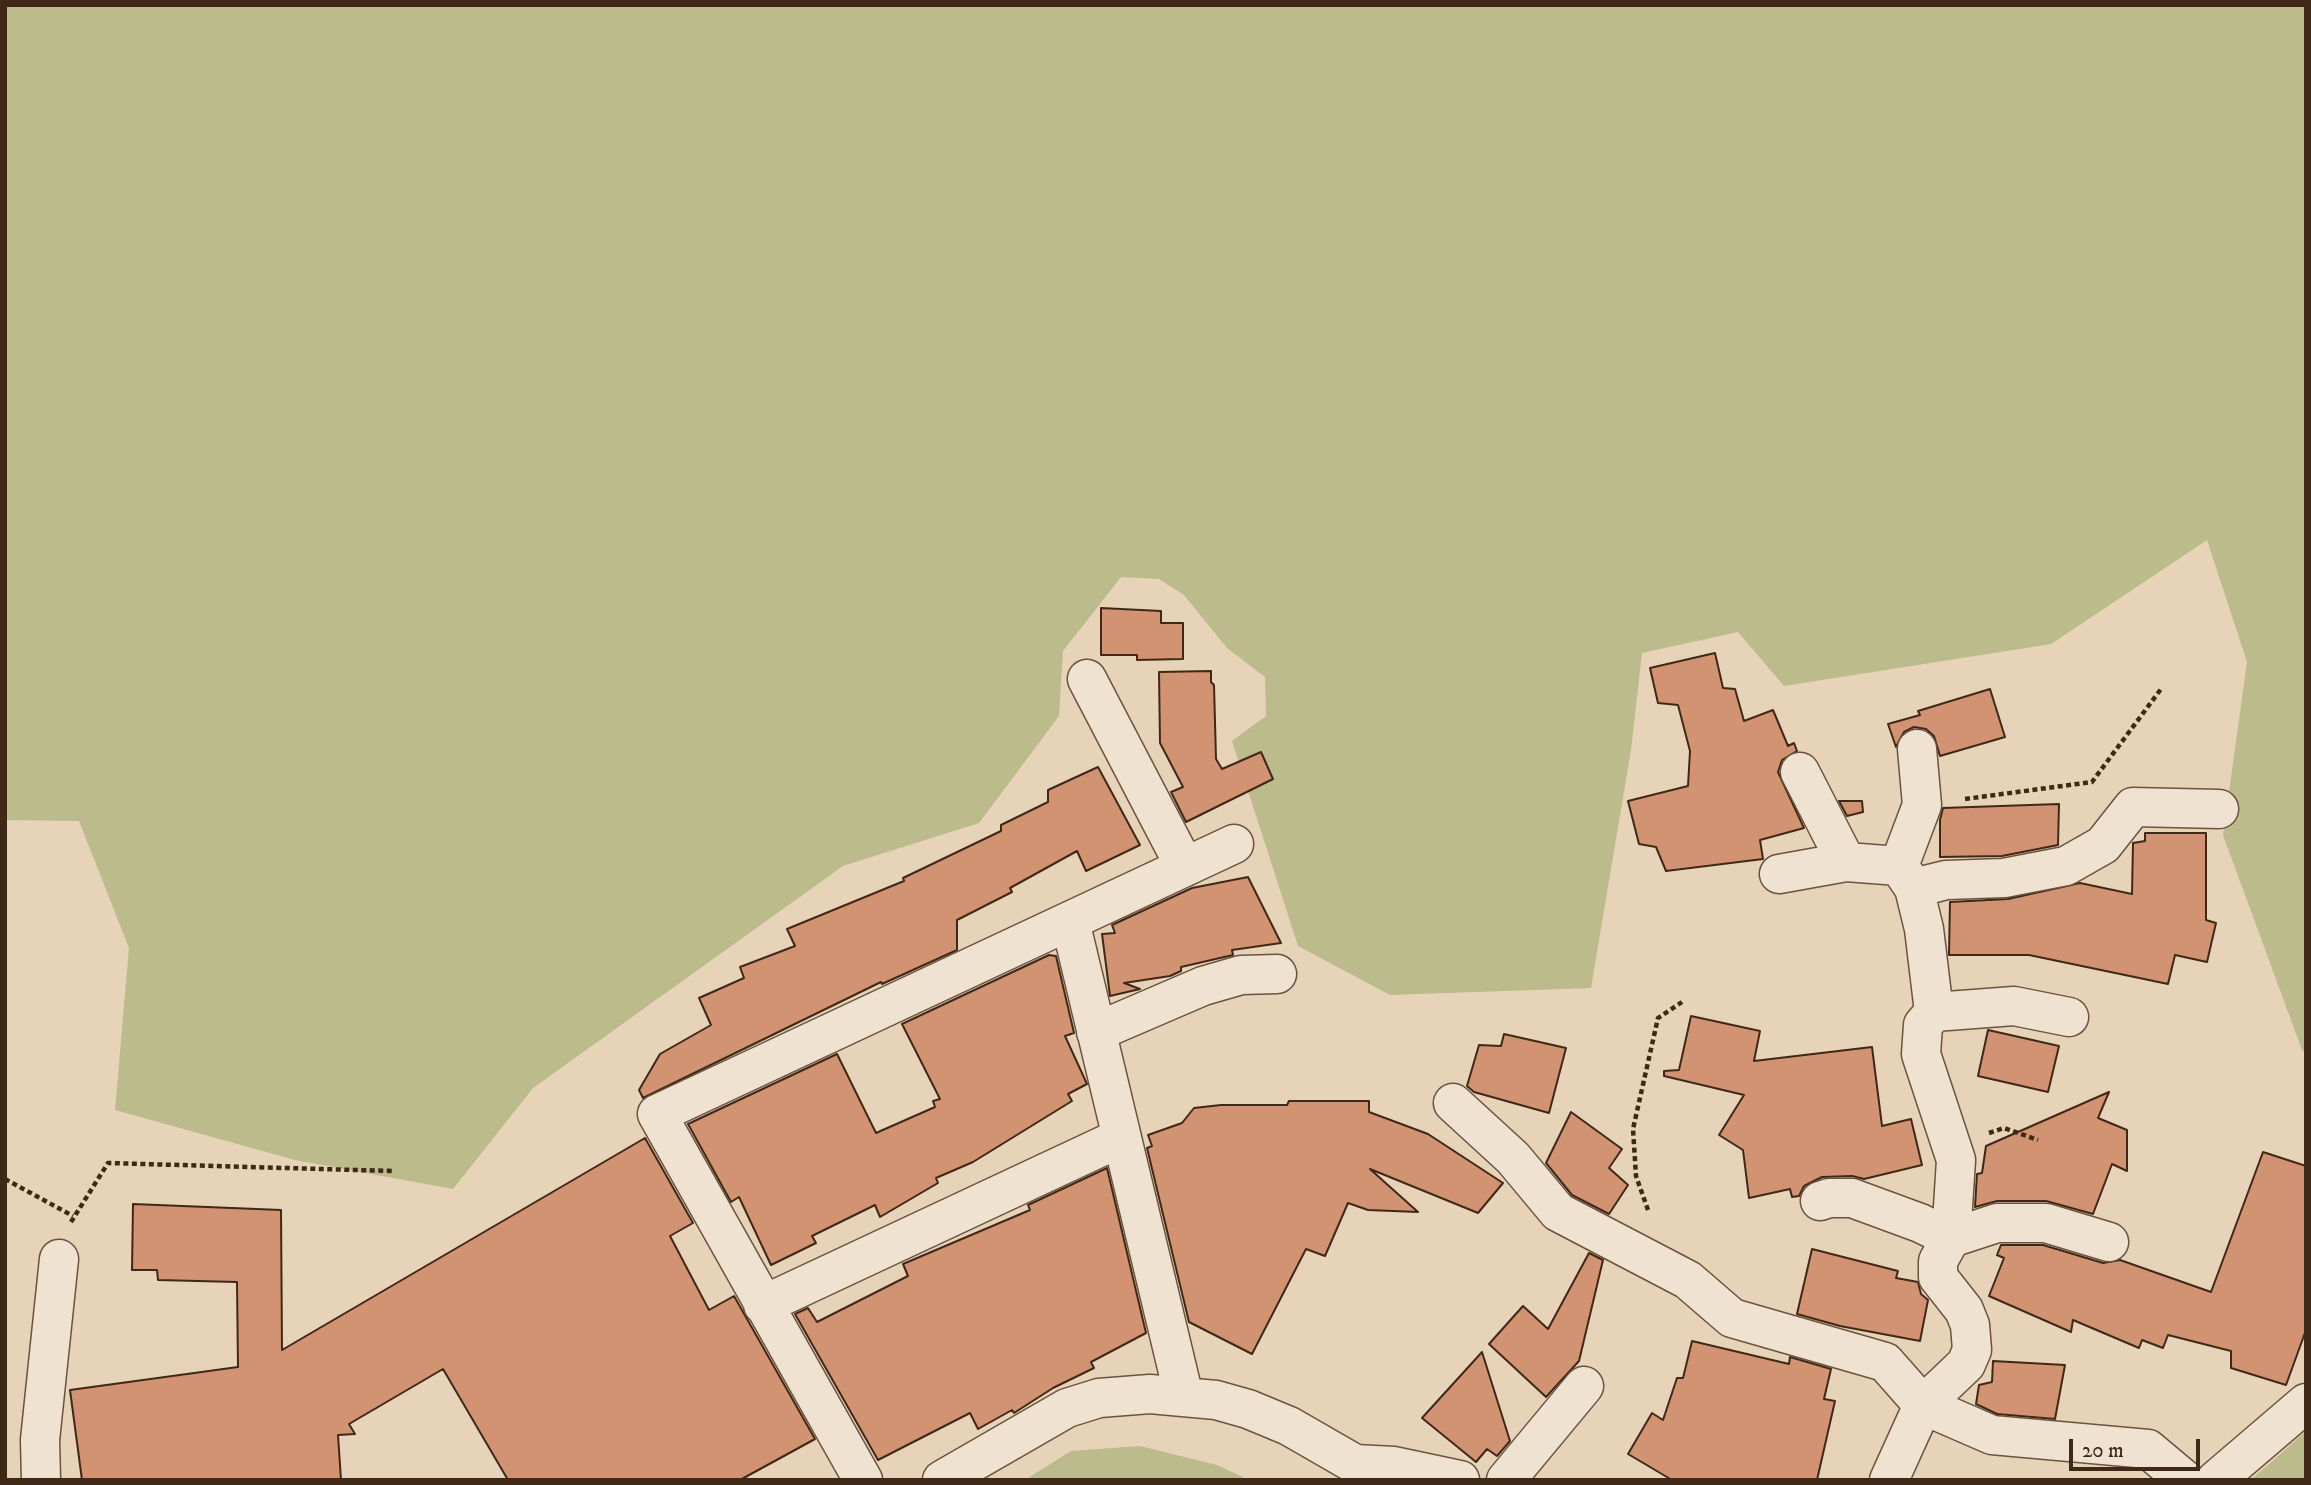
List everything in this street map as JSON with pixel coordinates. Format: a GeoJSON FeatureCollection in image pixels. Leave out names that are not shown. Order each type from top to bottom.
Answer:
{"type":"FeatureCollection","features":[{"type":"Feature","properties":{"kind":"street"},"geometry":{"type":"LineString","coordinates":[[1087,679],[1185,867]]}},
{"type":"Feature","properties":{"kind":"street"},"geometry":{"type":"LineString","coordinates":[[1917,749],[1922,805],[1907,877],[1924,929],[1934,1012]]}},
{"type":"Feature","properties":{"kind":"street"},"geometry":{"type":"LineString","coordinates":[[1800,772],[1846,862]]}},
{"type":"Feature","properties":{"kind":"street"},"geometry":{"type":"LineString","coordinates":[[1779,874],[1846,862],[1907,877],[1946,880],[2004,878],[2066,866],[2103,845],[2133,807],[2219,808]]}},
{"type":"Feature","properties":{"kind":"street"},"geometry":{"type":"LineString","coordinates":[[863,1480],[657,1114],[1234,844]]}},
{"type":"Feature","properties":{"kind":"street"},"geometry":{"type":"LineString","coordinates":[[1070,921],[1184,1397]]}},
{"type":"Feature","properties":{"kind":"street"},"geometry":{"type":"LineString","coordinates":[[1096,1032],[1203,986],[1241,975],[1277,974]]}},
{"type":"Feature","properties":{"kind":"street"},"geometry":{"type":"LineString","coordinates":[[1889,1480],[1923,1405],[1966,1364],[1972,1350],[1970,1325],[1964,1310],[1938,1277],[1938,1261],[1951,1238],[1956,1160],[1922,1054],[1923,1025],[1934,1012],[2014,1006],[2069,1017]]}},
{"type":"Feature","properties":{"kind":"street"},"geometry":{"type":"LineString","coordinates":[[1452,1103],[1513,1158],[1558,1212],[1688,1280],[1732,1318],[1885,1362],[1923,1405],[1993,1435],[2148,1449],[2185,1480]]}},
{"type":"Feature","properties":{"kind":"street"},"geometry":{"type":"LineString","coordinates":[[763,1305],[1120,1138]]}},
{"type":"Feature","properties":{"kind":"street"},"geometry":{"type":"LineString","coordinates":[[1820,1201],[1829,1198],[1852,1198],[1920,1223],[1951,1238],[1997,1223],[2046,1223],[2109,1242]]}},
{"type":"Feature","properties":{"kind":"street"},"geometry":{"type":"LineString","coordinates":[[41,1480],[40,1440],[59,1259]]}},
{"type":"Feature","properties":{"kind":"street"},"geometry":{"type":"LineString","coordinates":[[1506,1480],[1584,1386]]}},
{"type":"Feature","properties":{"kind":"street"},"geometry":{"type":"LineString","coordinates":[[942,1480],[1067,1408],[1099,1398],[1123,1395],[1216,1399],[1267,1416],[1354,1464],[1394,1466],[1460,1480]]}},
{"type":"Feature","properties":{"kind":"street"},"geometry":{"type":"LineString","coordinates":[[2216,1480],[2306,1403]]}},
{"type":"Feature","properties":{"kind":"path"},"geometry":{"type":"LineString","coordinates":[[1922,805],[2092,782],[2161,689]]}},
{"type":"Feature","properties":{"kind":"path"},"geometry":{"type":"LineString","coordinates":[[1651,1217],[1636,1177],[1633,1129],[1658,1018],[1682,1002]]}},
{"type":"Feature","properties":{"kind":"path"},"geometry":{"type":"LineString","coordinates":[[59,1259],[73,1216],[107,1163],[392,1171]]}},
{"type":"Feature","properties":{"kind":"path"},"geometry":{"type":"LineString","coordinates":[[5,1179],[73,1216]]}},
{"type":"Feature","properties":{"kind":"green space"},"geometry":{"type":"Polygon","coordinates":[[[5,5],[2306,5],[2306,1053],[2302,1050],[2223,835],[2247,662],[2207,540],[2051,644],[1784,686],[1738,632],[1642,653],[1631,750],[1591,988],[1390,995],[1298,946],[1232,741],[1266,716],[1265,677],[1227,648],[1184,595],[1159,579],[1121,577],[1063,651],[1059,716],[979,823],[843,866],[533,1088],[453,1189],[295,1160],[115,1110],[129,948],[79,821],[5,820],[5,5]]]}},
{"type":"Feature","properties":{"kind":"green space"},"geometry":{"type":"Polygon","coordinates":[[[2306,1431],[2306,1480],[2251,1480],[2306,1431]]]}},
{"type":"Feature","properties":{"kind":"green space"},"geometry":{"type":"Polygon","coordinates":[[[1140,1446],[1217,1465],[1249,1480],[1025,1480],[1071,1451],[1140,1446]]]}},
{"type":"Feature","properties":{"kind":"building"},"geometry":{"type":"Polygon","coordinates":[[[1101,608],[1161,611],[1161,623],[1183,623],[1183,659],[1137,660],[1137,655],[1101,655],[1101,608]]]}},
{"type":"Feature","properties":{"kind":"building"},"geometry":{"type":"Polygon","coordinates":[[[1715,653],[1723,688],[1735,689],[1744,721],[1773,710],[1788,746],[1794,743],[1797,751],[1782,760],[1778,772],[1804,828],[1760,840],[1763,859],[1666,871],[1656,847],[1639,844],[1628,801],[1688,786],[1690,751],[1678,705],[1658,703],[1650,668],[1715,653]]]}},
{"type":"Feature","properties":{"kind":"building"},"geometry":{"type":"Polygon","coordinates":[[[1211,671],[1211,682],[1214,685],[1216,759],[1222,769],[1261,752],[1273,779],[1186,822],[1171,792],[1183,787],[1160,743],[1159,672],[1211,671]]]}},
{"type":"Feature","properties":{"kind":"building"},"geometry":{"type":"Polygon","coordinates":[[[1990,689],[2005,737],[1940,756],[1934,736],[1926,729],[1914,727],[1904,732],[1896,747],[1888,724],[1920,715],[1918,711],[1990,689]]]}},
{"type":"Feature","properties":{"kind":"building"},"geometry":{"type":"Polygon","coordinates":[[[1098,767],[1140,845],[1086,871],[1077,851],[1010,888],[1012,892],[957,920],[957,950],[882,984],[881,982],[643,1098],[639,1090],[660,1054],[711,1025],[699,998],[744,978],[740,967],[795,946],[787,929],[904,881],[903,878],[1001,831],[1001,825],[1048,802],[1048,790],[1098,767]]]}},
{"type":"Feature","properties":{"kind":"building"},"geometry":{"type":"Polygon","coordinates":[[[1839,801],[1862,801],[1863,812],[1847,816],[1839,801]]]}},
{"type":"Feature","properties":{"kind":"building"},"geometry":{"type":"Polygon","coordinates":[[[2059,804],[2058,845],[2002,856],[1940,857],[1940,820],[1943,808],[2059,804]]]}},
{"type":"Feature","properties":{"kind":"building"},"geometry":{"type":"Polygon","coordinates":[[[2145,833],[2206,833],[2206,920],[2216,923],[2207,962],[2175,955],[2168,984],[2029,955],[1949,955],[1950,902],[2008,899],[2080,883],[2132,894],[2133,843],[2145,841],[2145,833]]]}},
{"type":"Feature","properties":{"kind":"building"},"geometry":{"type":"Polygon","coordinates":[[[1248,877],[1281,943],[1232,950],[1233,955],[1181,967],[1181,971],[1170,976],[1124,983],[1140,989],[1110,996],[1102,934],[1115,933],[1112,925],[1192,888],[1248,877]]]}},
{"type":"Feature","properties":{"kind":"building"},"geometry":{"type":"Polygon","coordinates":[[[1049,955],[1056,956],[1074,1033],[1065,1036],[1087,1084],[1068,1094],[1072,1101],[973,1162],[936,1178],[938,1183],[880,1217],[875,1205],[812,1236],[816,1243],[771,1265],[739,1197],[731,1202],[688,1124],[837,1054],[876,1133],[935,1107],[933,1101],[940,1099],[902,1024],[1049,955]]]}},
{"type":"Feature","properties":{"kind":"building"},"geometry":{"type":"Polygon","coordinates":[[[1691,1016],[1760,1031],[1754,1061],[1872,1047],[1882,1126],[1911,1119],[1922,1165],[1864,1179],[1852,1176],[1822,1177],[1804,1186],[1799,1196],[1792,1197],[1790,1189],[1749,1198],[1743,1150],[1719,1135],[1744,1095],[1664,1076],[1664,1071],[1679,1070],[1691,1016]]]}},
{"type":"Feature","properties":{"kind":"building"},"geometry":{"type":"Polygon","coordinates":[[[1988,1030],[2059,1046],[2048,1092],[1978,1076],[1988,1030]]]}},
{"type":"Feature","properties":{"kind":"building"},"geometry":{"type":"Polygon","coordinates":[[[1504,1034],[1566,1048],[1549,1113],[1474,1092],[1467,1086],[1479,1045],[1501,1046],[1504,1034]]]}},
{"type":"Feature","properties":{"kind":"building"},"geometry":{"type":"Polygon","coordinates":[[[2109,1092],[2098,1118],[2127,1130],[2127,1171],[2112,1164],[2093,1214],[2046,1201],[1997,1201],[1975,1207],[1977,1174],[1982,1173],[1986,1146],[2109,1092]]]}},
{"type":"Feature","properties":{"kind":"building"},"geometry":{"type":"Polygon","coordinates":[[[1289,1101],[1369,1101],[1369,1112],[1428,1134],[1503,1183],[1478,1213],[1370,1169],[1418,1212],[1368,1210],[1348,1203],[1325,1256],[1306,1249],[1252,1354],[1189,1322],[1147,1148],[1152,1146],[1148,1135],[1182,1123],[1194,1108],[1221,1105],[1287,1105],[1289,1101]]]}},
{"type":"Feature","properties":{"kind":"building"},"geometry":{"type":"Polygon","coordinates":[[[1571,1112],[1622,1149],[1609,1168],[1628,1185],[1609,1214],[1572,1195],[1546,1163],[1571,1112]]]}},
{"type":"Feature","properties":{"kind":"building"},"geometry":{"type":"Polygon","coordinates":[[[645,1138],[693,1223],[670,1236],[709,1310],[734,1296],[815,1439],[740,1480],[508,1480],[443,1369],[349,1424],[355,1434],[338,1435],[341,1480],[82,1480],[70,1390],[238,1367],[237,1282],[158,1280],[157,1270],[132,1270],[133,1204],[281,1210],[282,1350],[645,1138]]]}},
{"type":"Feature","properties":{"kind":"building"},"geometry":{"type":"Polygon","coordinates":[[[2263,1152],[2306,1166],[2306,1330],[2286,1385],[2231,1368],[2231,1351],[2168,1335],[2163,1348],[2142,1340],[2139,1348],[2073,1320],[2071,1332],[1989,1296],[2004,1258],[1997,1255],[2001,1245],[2043,1245],[2103,1263],[2120,1260],[2211,1292],[2263,1152]]]}},
{"type":"Feature","properties":{"kind":"building"},"geometry":{"type":"Polygon","coordinates":[[[1107,1168],[1146,1333],[1091,1362],[1094,1368],[1053,1388],[1014,1413],[1012,1410],[978,1429],[970,1413],[878,1460],[795,1314],[808,1308],[817,1322],[908,1276],[903,1264],[1030,1210],[1028,1205],[1107,1168]]]}},
{"type":"Feature","properties":{"kind":"building"},"geometry":{"type":"Polygon","coordinates":[[[1812,1249],[1898,1271],[1896,1278],[1918,1282],[1921,1294],[1928,1300],[1920,1341],[1840,1326],[1797,1314],[1812,1249]]]}},
{"type":"Feature","properties":{"kind":"building"},"geometry":{"type":"Polygon","coordinates":[[[1589,1253],[1603,1260],[1579,1361],[1546,1397],[1489,1344],[1523,1306],[1548,1329],[1589,1253]]]}},
{"type":"Feature","properties":{"kind":"building"},"geometry":{"type":"Polygon","coordinates":[[[1692,1341],[1789,1364],[1790,1357],[1831,1369],[1824,1399],[1835,1401],[1817,1480],[1672,1480],[1628,1454],[1652,1413],[1663,1420],[1677,1378],[1683,1378],[1692,1341]]]}},
{"type":"Feature","properties":{"kind":"building"},"geometry":{"type":"Polygon","coordinates":[[[1482,1352],[1510,1441],[1497,1456],[1487,1449],[1476,1462],[1422,1418],[1482,1352]]]}},
{"type":"Feature","properties":{"kind":"building"},"geometry":{"type":"Polygon","coordinates":[[[1993,1361],[2065,1365],[2055,1419],[1997,1414],[1976,1404],[1979,1385],[1992,1382],[1993,1361]]]}}]}
